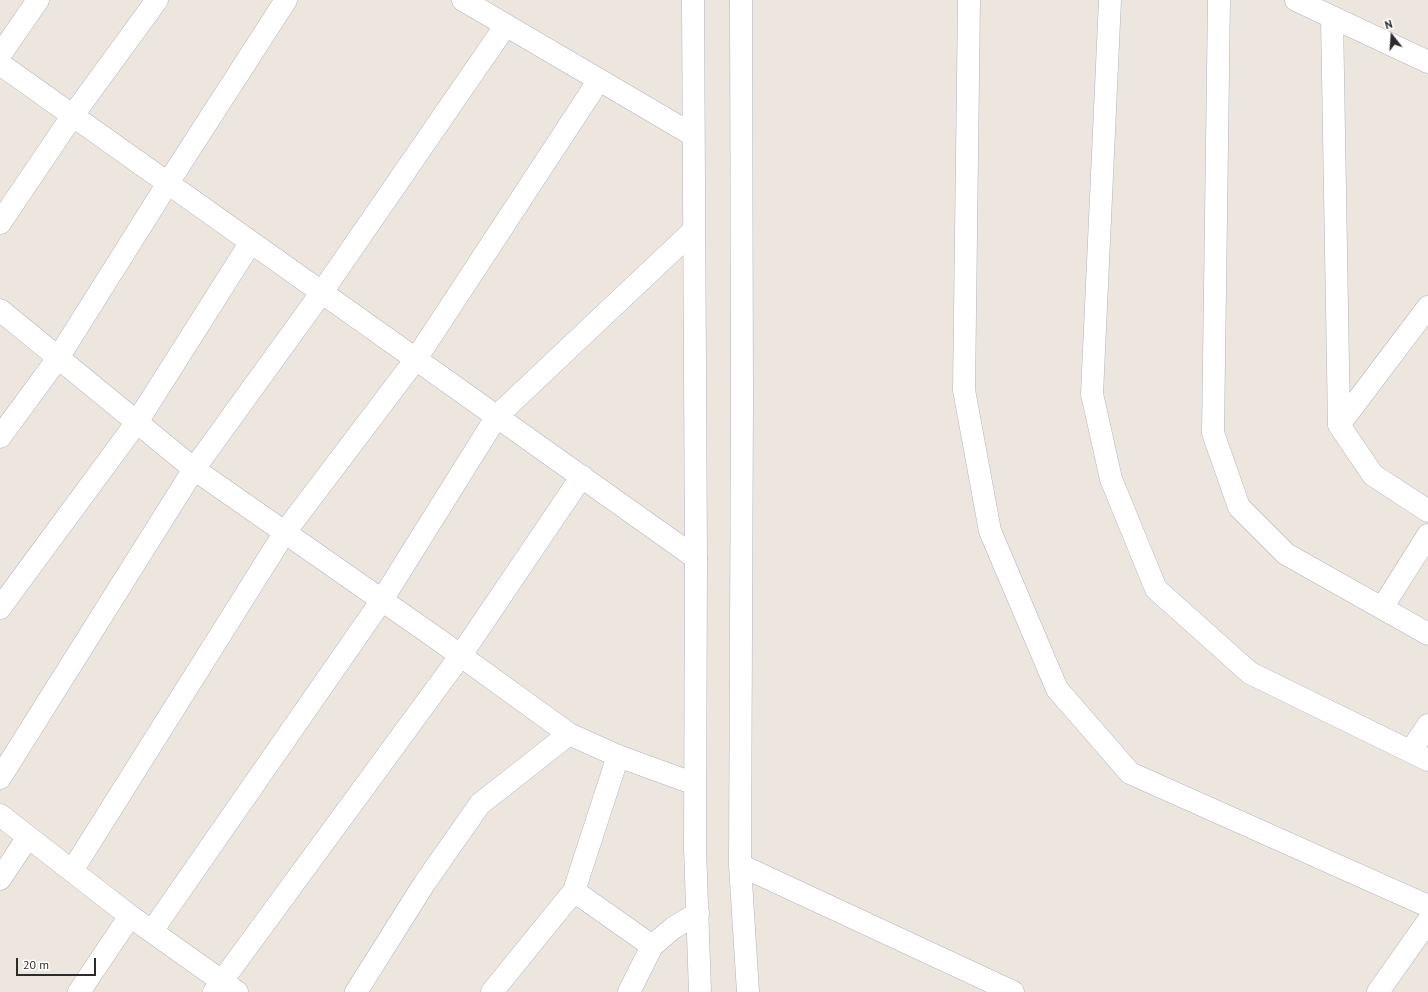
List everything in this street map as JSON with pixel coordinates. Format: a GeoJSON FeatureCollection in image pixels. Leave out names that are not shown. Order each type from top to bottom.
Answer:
{"type":"FeatureCollection","features":[{"type":"Feature","properties":{"kind":"street"},"geometry":{"type":"LineString","coordinates":[[0,55],[38,0]]}},
{"type":"Feature","properties":{"kind":"street"},"geometry":{"type":"LineString","coordinates":[[0,223],[73,115],[157,0]]}},
{"type":"Feature","properties":{"kind":"street"},"geometry":{"type":"LineString","coordinates":[[0,437],[58,358],[168,183],[286,0]]}},
{"type":"Feature","properties":{"kind":"street"},"geometry":{"type":"LineString","coordinates":[[463,0],[693,135]]}},
{"type":"Feature","properties":{"kind":"street"},"geometry":{"type":"LineString","coordinates":[[693,0],[696,558],[695,848],[700,992]]}},
{"type":"Feature","properties":{"kind":"street"},"geometry":{"type":"LineString","coordinates":[[741,0],[742,398],[740,865],[748,992]]}},
{"type":"Feature","properties":{"kind":"street"},"geometry":{"type":"LineString","coordinates":[[969,0],[964,390],[990,531],[1057,689],[1130,773],[1428,906]]}},
{"type":"Feature","properties":{"kind":"street"},"geometry":{"type":"LineString","coordinates":[[1110,0],[1092,394],[1111,479],[1156,589],[1250,673],[1419,756],[1428,725]]}},
{"type":"Feature","properties":{"kind":"street"},"geometry":{"type":"LineString","coordinates":[[1219,0],[1213,433],[1239,507],[1286,554],[1428,634]]}},
{"type":"Feature","properties":{"kind":"street"},"geometry":{"type":"LineString","coordinates":[[1296,0],[1428,62]]}},
{"type":"Feature","properties":{"kind":"street"},"geometry":{"type":"LineString","coordinates":[[1332,17],[1339,424],[1373,475],[1428,511]]}},
{"type":"Feature","properties":{"kind":"street"},"geometry":{"type":"LineString","coordinates":[[0,778],[194,468],[322,292],[506,25]]}},
{"type":"Feature","properties":{"kind":"street"},"geometry":{"type":"LineString","coordinates":[[0,64],[696,558]]}},
{"type":"Feature","properties":{"kind":"street"},"geometry":{"type":"LineString","coordinates":[[72,871],[285,532],[416,358],[599,80]]}},
{"type":"Feature","properties":{"kind":"street"},"geometry":{"type":"LineString","coordinates":[[152,931],[382,600],[497,416],[694,231]]}},
{"type":"Feature","properties":{"kind":"street"},"geometry":{"type":"LineString","coordinates":[[0,608],[137,422],[251,242]]}},
{"type":"Feature","properties":{"kind":"street"},"geometry":{"type":"LineString","coordinates":[[1339,424],[1428,307]]}},
{"type":"Feature","properties":{"kind":"street"},"geometry":{"type":"LineString","coordinates":[[0,310],[194,468],[461,655],[569,734],[618,756],[695,784]]}},
{"type":"Feature","properties":{"kind":"street"},"geometry":{"type":"LineString","coordinates":[[0,815],[130,916],[152,931],[225,989],[461,655],[582,476]]}},
{"type":"Feature","properties":{"kind":"street"},"geometry":{"type":"LineString","coordinates":[[1382,608],[1428,535]]}},
{"type":"Feature","properties":{"kind":"street"},"geometry":{"type":"LineString","coordinates":[[356,992],[424,884],[480,804],[569,734]]}},
{"type":"Feature","properties":{"kind":"street"},"geometry":{"type":"LineString","coordinates":[[492,992],[574,891],[618,756]]}},
{"type":"Feature","properties":{"kind":"street"},"geometry":{"type":"LineString","coordinates":[[0,879],[28,837]]}},
{"type":"Feature","properties":{"kind":"street"},"geometry":{"type":"LineString","coordinates":[[740,865],[1013,992]]}},
{"type":"Feature","properties":{"kind":"street"},"geometry":{"type":"LineString","coordinates":[[574,891],[652,946]]}},
{"type":"Feature","properties":{"kind":"street"},"geometry":{"type":"LineString","coordinates":[[629,992],[652,946],[673,928],[698,913]]}},
{"type":"Feature","properties":{"kind":"street"},"geometry":{"type":"LineString","coordinates":[[79,992],[130,916]]}},
{"type":"Feature","properties":{"kind":"street"},"geometry":{"type":"LineString","coordinates":[[1378,992],[1428,921]]}}]}
